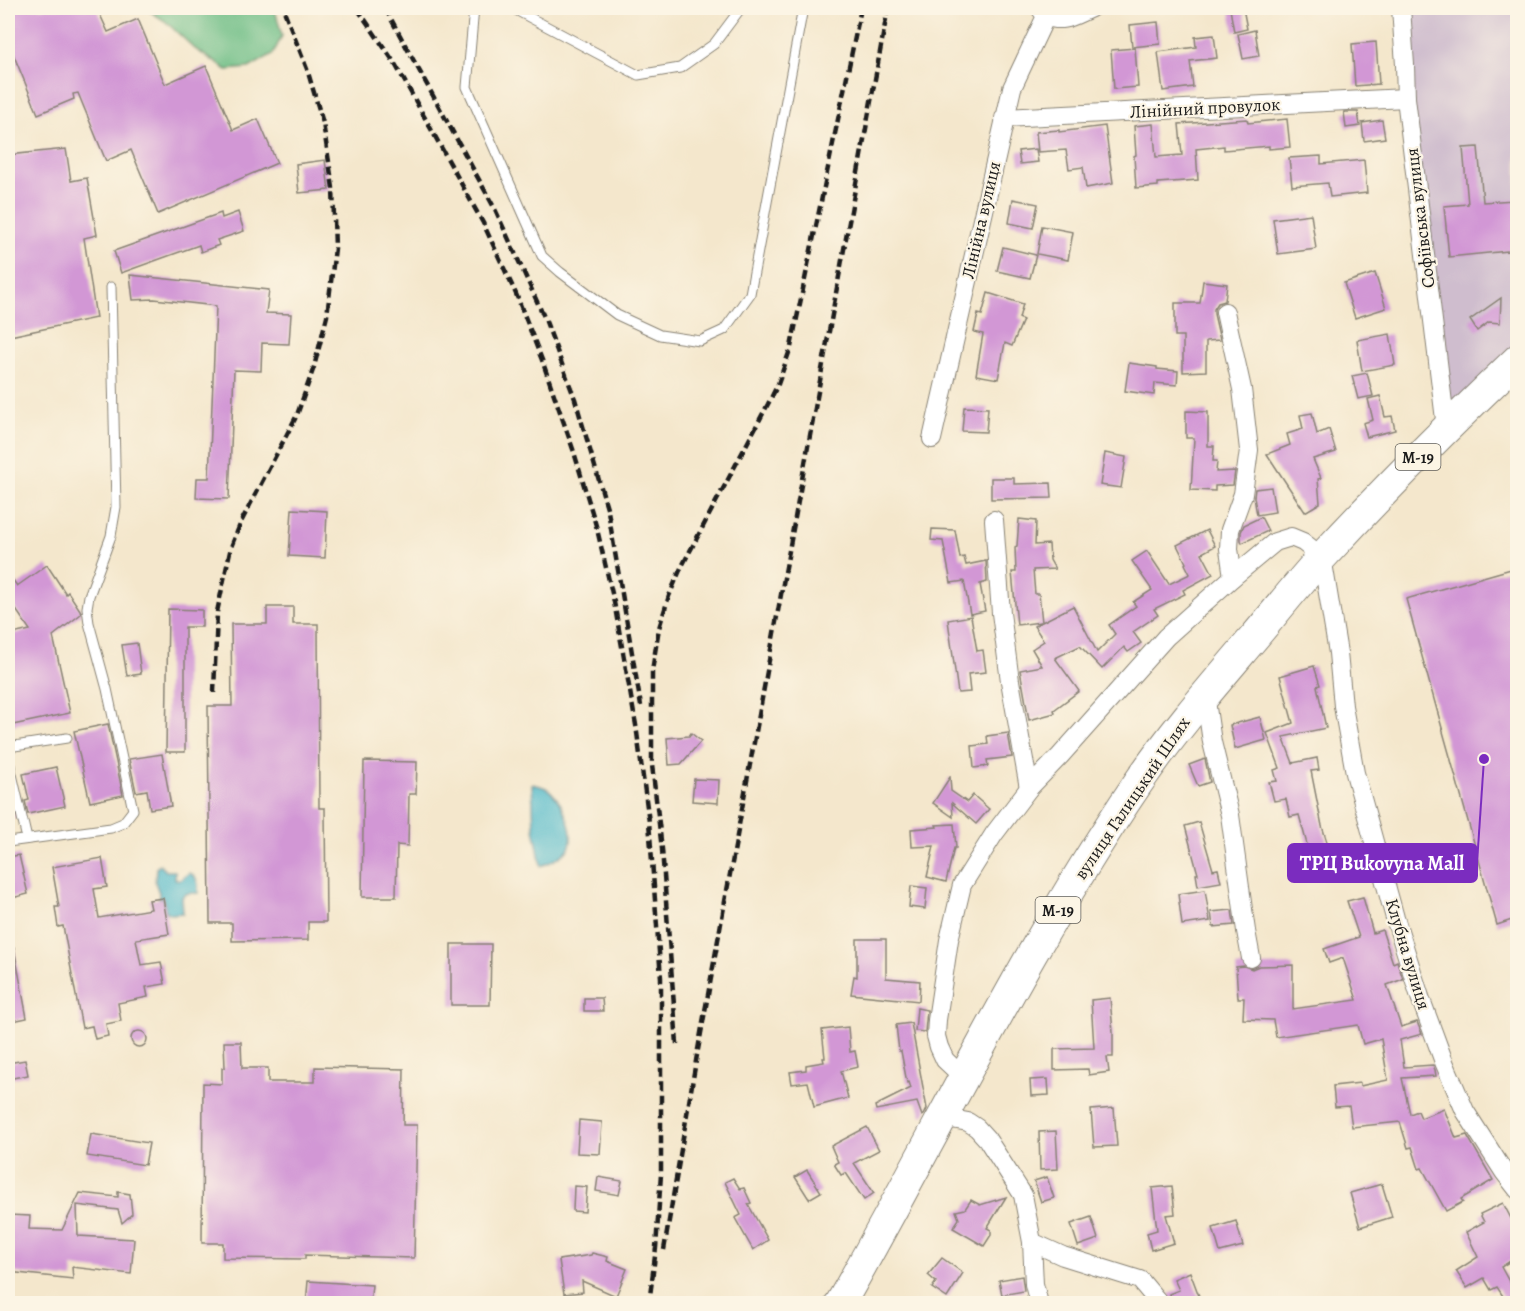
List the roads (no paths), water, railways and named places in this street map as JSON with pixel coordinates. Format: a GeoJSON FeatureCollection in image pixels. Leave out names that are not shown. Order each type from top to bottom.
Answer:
{"type":"FeatureCollection","features":[{"type":"Feature","properties":{"kind":"highway","name":"вулиця Галицький Шлях"},"geometry":{"type":"LineString","coordinates":[[844,1301],[963,1077],[1087,860],[1139,781],[1205,694],[1322,557],[1446,428],[1518,359]]}},
{"type":"Feature","properties":{"kind":"street"},"geometry":{"type":"LineString","coordinates":[[1043,12],[1054,20],[1064,20],[1091,8]]}},
{"type":"Feature","properties":{"kind":"street","name":"Софіївська вулиця"},"geometry":{"type":"LineString","coordinates":[[1401,8],[1406,98],[1446,428]]}},
{"type":"Feature","properties":{"kind":"street","name":"Лінійна вулиця"},"geometry":{"type":"LineString","coordinates":[[932,439],[1004,118],[1012,88],[1043,12]]}},
{"type":"Feature","properties":{"kind":"street","name":"Лінійний провулок"},"geometry":{"type":"LineString","coordinates":[[1004,118],[1406,98]]}},
{"type":"Feature","properties":{"kind":"street"},"geometry":{"type":"LineString","coordinates":[[1225,312],[1242,389],[1249,450],[1243,494],[1230,530],[1229,549],[1233,577]]}},
{"type":"Feature","properties":{"kind":"street"},"geometry":{"type":"LineString","coordinates":[[994,520],[1001,613],[1010,681],[1029,788]]}},
{"type":"Feature","properties":{"kind":"street"},"geometry":{"type":"LineString","coordinates":[[963,1077],[945,1060],[936,1036],[937,1020],[949,940],[962,885],[994,834],[1029,788],[1166,637],[1233,577],[1275,542],[1291,537],[1303,542],[1322,557]]}},
{"type":"Feature","properties":{"kind":"street","name":"Клубна вулиця"},"geometry":{"type":"LineString","coordinates":[[1322,557],[1354,773],[1420,997],[1465,1111],[1518,1190]]}},
{"type":"Feature","properties":{"kind":"street"},"geometry":{"type":"LineString","coordinates":[[1205,694],[1212,742],[1230,815],[1251,958]]}},
{"type":"Feature","properties":{"kind":"street"},"geometry":{"type":"LineString","coordinates":[[941,1117],[968,1122],[987,1139],[1023,1195],[1032,1242],[1034,1284],[1039,1304]]}},
{"type":"Feature","properties":{"kind":"street"},"geometry":{"type":"LineString","coordinates":[[1032,1242],[1063,1256],[1140,1280],[1160,1304]]}},
{"type":"Feature","properties":{"kind":"lane"},"geometry":{"type":"LineString","coordinates":[[474,8],[467,87],[542,256],[616,315],[660,335],[700,340],[724,330],[750,294],[803,8]]}},
{"type":"Feature","properties":{"kind":"lane"},"geometry":{"type":"LineString","coordinates":[[512,8],[638,75],[680,68],[714,44],[741,8]]}},
{"type":"Feature","properties":{"kind":"lane"},"geometry":{"type":"LineString","coordinates":[[8,842],[111,828],[123,823],[133,810],[87,608],[89,596],[111,536],[116,507],[111,287]]}},
{"type":"Feature","properties":{"kind":"lane"},"geometry":{"type":"LineString","coordinates":[[8,747],[67,738]]}},
{"type":"Feature","properties":{"kind":"lane"},"geometry":{"type":"LineString","coordinates":[[8,757],[27,839]]}},
{"type":"Feature","properties":{"kind":"water"},"geometry":{"type":"Polygon","coordinates":[[[532,784],[546,788],[557,798],[566,815],[571,833],[567,851],[541,866],[534,828],[532,784]]]}},
{"type":"Feature","properties":{"kind":"water"},"geometry":{"type":"Polygon","coordinates":[[[160,865],[166,871],[175,871],[175,879],[180,880],[189,873],[196,878],[198,893],[188,893],[182,897],[183,913],[166,912],[163,898],[159,898],[155,882],[156,868],[160,865]]]}},
{"type":"Feature","properties":{"kind":"railway"},"geometry":{"type":"LineString","coordinates":[[214,693],[217,612],[231,547],[241,522],[297,415],[314,367],[327,316],[335,248],[333,188],[323,123],[307,69],[283,8]]}},
{"type":"Feature","properties":{"kind":"railway"},"geometry":{"type":"LineString","coordinates":[[357,8],[394,62],[483,223],[516,294],[574,452],[597,529],[614,602],[636,725],[649,822],[661,978],[661,1174],[656,1248],[649,1304]]}},
{"type":"Feature","properties":{"kind":"railway"},"geometry":{"type":"LineString","coordinates":[[385,8],[495,209],[545,319],[575,399],[608,511],[641,706]]}},
{"type":"Feature","properties":{"kind":"railway"},"geometry":{"type":"LineString","coordinates":[[677,1044],[662,849],[652,765],[652,671],[659,628],[681,568],[778,384],[791,347],[861,8]]}},
{"type":"Feature","properties":{"kind":"railway"},"geometry":{"type":"LineString","coordinates":[[664,1250],[697,1055],[888,8]]}},
{"type":"Feature","properties":{"kind":"place","name":"ТРЦ Bukovyna Mall"},"geometry":{"type":"Point","coordinates":[1484,759]}}]}
